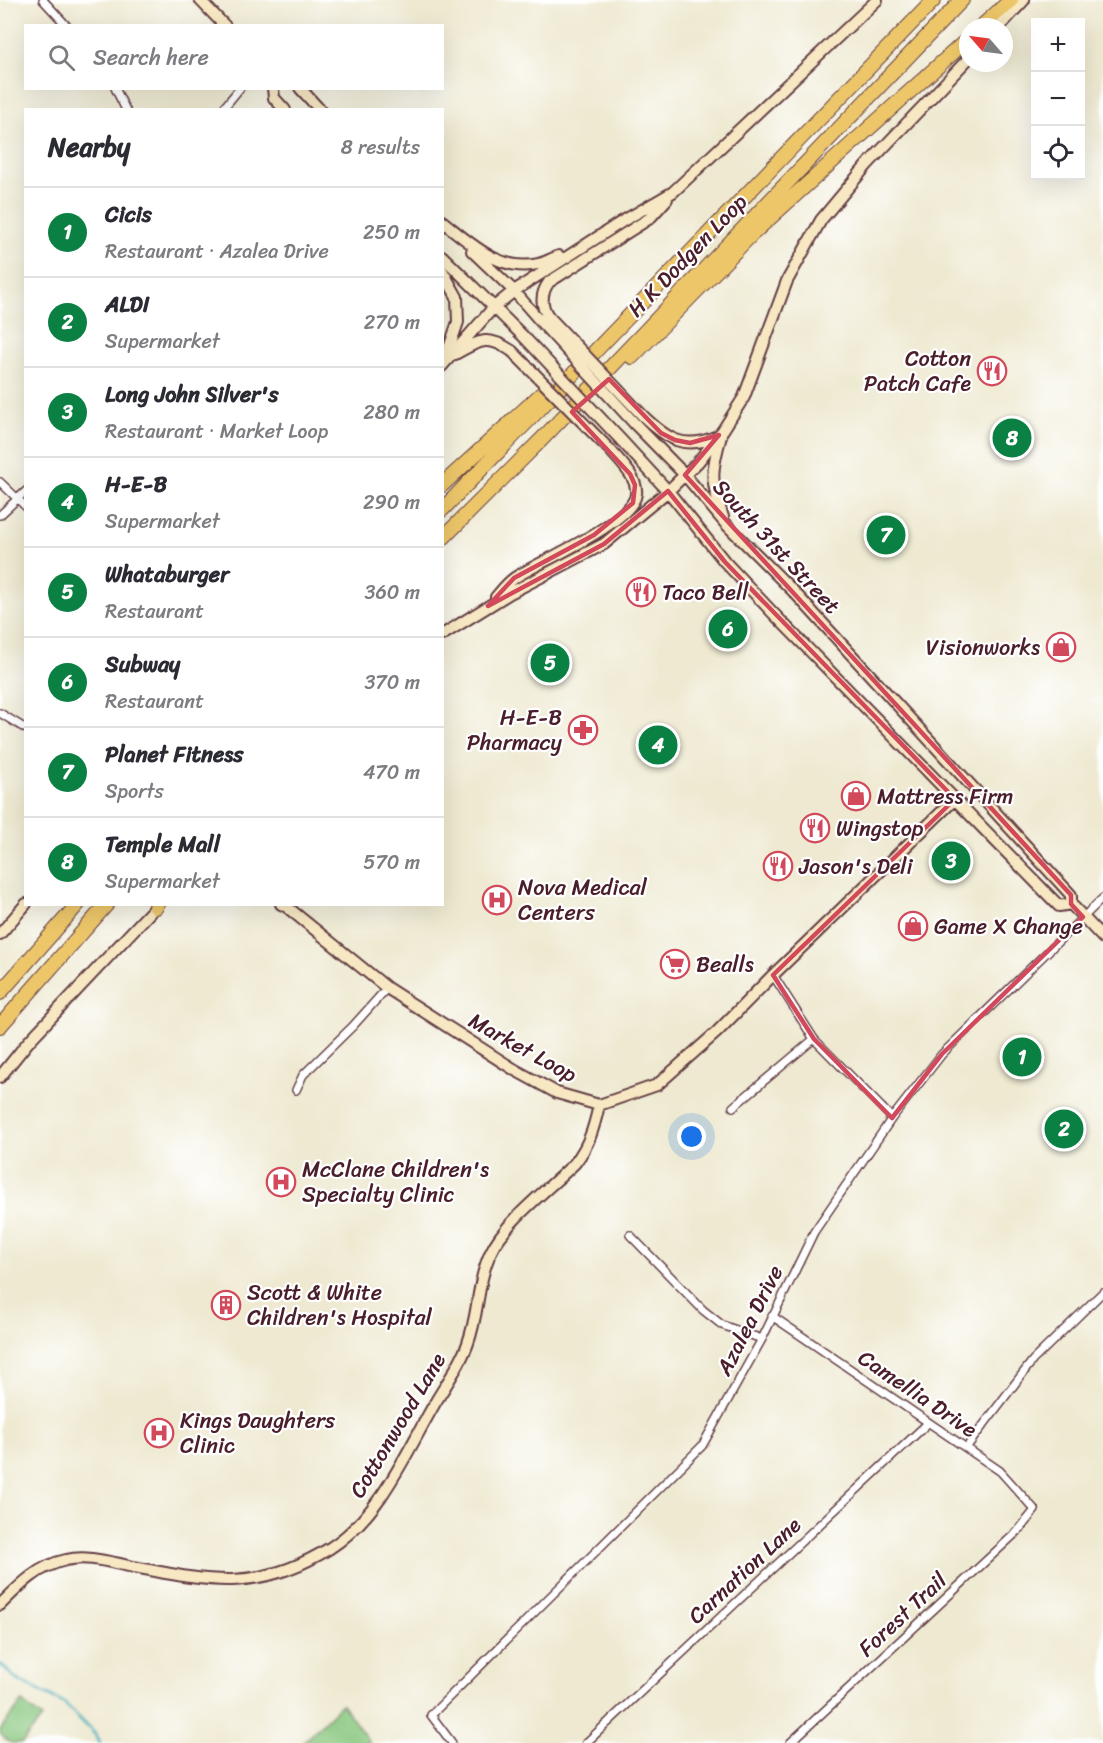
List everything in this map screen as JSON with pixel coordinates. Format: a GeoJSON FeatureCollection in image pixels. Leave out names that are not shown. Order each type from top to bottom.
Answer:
{"type":"FeatureCollection","features":[{"type":"Feature","properties":{"kind":"highway","name":"H K Dodgen Loop"},"geometry":{"type":"LineString","coordinates":[[444,536],[543,437],[962,0]]}},
{"type":"Feature","properties":{"kind":"highway"},"geometry":{"type":"LineString","coordinates":[[991,18],[1011,0]]}},
{"type":"Feature","properties":{"kind":"highway","name":"H K Dodgen Loop"},"geometry":{"type":"LineString","coordinates":[[444,508],[933,1]]}},
{"type":"Feature","properties":{"kind":"highway"},"geometry":{"type":"LineString","coordinates":[[543,437],[619,370],[752,234],[959,47]]}},
{"type":"Feature","properties":{"kind":"highway"},"geometry":{"type":"LineString","coordinates":[[444,483],[538,398],[661,275],[706,238]]}},
{"type":"Feature","properties":{"kind":"highway"},"geometry":{"type":"LineString","coordinates":[[0,993],[76,906]]}},
{"type":"Feature","properties":{"kind":"highway"},"geometry":{"type":"LineString","coordinates":[[0,1026],[105,906]]}},
{"type":"Feature","properties":{"kind":"main road"},"geometry":{"type":"LineString","coordinates":[[200,0],[223,24]]}},
{"type":"Feature","properties":{"kind":"main road"},"geometry":{"type":"LineString","coordinates":[[544,319],[542,295],[549,282],[650,218],[673,192],[877,0]]}},
{"type":"Feature","properties":{"kind":"main road"},"geometry":{"type":"LineString","coordinates":[[1007,18],[1024,0]]}},
{"type":"Feature","properties":{"kind":"main road"},"geometry":{"type":"LineString","coordinates":[[444,635],[488,606],[604,544],[668,491],[698,462],[744,397],[787,281],[821,220],[867,165],[959,68]]}},
{"type":"Feature","properties":{"kind":"main road"},"geometry":{"type":"LineString","coordinates":[[273,90],[274,98],[283,108]]}},
{"type":"Feature","properties":{"kind":"main road"},"geometry":{"type":"LineString","coordinates":[[302,90],[318,108]]}},
{"type":"Feature","properties":{"kind":"main road"},"geometry":{"type":"LineString","coordinates":[[445,363],[493,308],[514,291],[673,192]]}},
{"type":"Feature","properties":{"kind":"main road"},"geometry":{"type":"LineString","coordinates":[[444,224],[495,260],[516,264],[536,265],[582,247]]}},
{"type":"Feature","properties":{"kind":"main road"},"geometry":{"type":"LineString","coordinates":[[444,224],[544,319],[639,420],[661,434],[690,443],[705,441],[721,432]]}},
{"type":"Feature","properties":{"kind":"main road","name":"South 31st Street"},"geometry":{"type":"LineString","coordinates":[[444,258],[526,339],[621,440],[668,491],[733,571],[1059,906],[1071,904]]}},
{"type":"Feature","properties":{"kind":"main road"},"geometry":{"type":"LineString","coordinates":[[444,274],[457,297],[458,322],[445,363]]}},
{"type":"Feature","properties":{"kind":"main road"},"geometry":{"type":"LineString","coordinates":[[445,363],[483,340],[499,342],[512,351],[611,451],[630,474],[635,484],[636,495],[628,509],[594,535],[513,578],[488,606]]}},
{"type":"Feature","properties":{"kind":"main road","name":"South 31st Street"},"geometry":{"type":"LineString","coordinates":[[639,420],[725,523],[795,593],[1071,895],[1071,904],[1103,938]]}},
{"type":"Feature","properties":{"kind":"main road"},"geometry":{"type":"LineString","coordinates":[[721,432],[712,476],[725,523]]}},
{"type":"Feature","properties":{"kind":"main road"},"geometry":{"type":"LineString","coordinates":[[599,1105],[657,1085],[717,1032],[955,799]]}},
{"type":"Feature","properties":{"kind":"main road"},"geometry":{"type":"LineString","coordinates":[[0,934],[24,906]]}},
{"type":"Feature","properties":{"kind":"main road"},"geometry":{"type":"LineString","coordinates":[[0,1077],[29,1041],[158,906]]}},
{"type":"Feature","properties":{"kind":"main road","name":"Market Loop"},"geometry":{"type":"LineString","coordinates":[[284,906],[387,988],[515,1070],[557,1093],[599,1105]]}},
{"type":"Feature","properties":{"kind":"main road","name":"Cottonwood Lane"},"geometry":{"type":"LineString","coordinates":[[0,1605],[34,1573],[69,1559],[90,1558],[198,1579],[243,1580],[292,1568],[346,1536],[384,1491],[467,1346],[477,1312],[484,1270],[492,1251],[502,1235],[580,1157],[592,1136],[599,1105]]}},
{"type":"Feature","properties":{"kind":"street"},"geometry":{"type":"LineString","coordinates":[[44,0],[65,24]]}},
{"type":"Feature","properties":{"kind":"street"},"geometry":{"type":"LineString","coordinates":[[116,90],[125,108]]}},
{"type":"Feature","properties":{"kind":"street"},"geometry":{"type":"LineString","coordinates":[[229,103],[239,90]]}},
{"type":"Feature","properties":{"kind":"street"},"geometry":{"type":"LineString","coordinates":[[224,108],[245,90]]}},
{"type":"Feature","properties":{"kind":"street"},"geometry":{"type":"LineString","coordinates":[[0,482],[24,505]]}},
{"type":"Feature","properties":{"kind":"street"},"geometry":{"type":"LineString","coordinates":[[0,515],[24,494]]}},
{"type":"Feature","properties":{"kind":"street"},"geometry":{"type":"LineString","coordinates":[[0,713],[24,728]]}},
{"type":"Feature","properties":{"kind":"street","name":"Azalea Drive"},"geometry":{"type":"LineString","coordinates":[[452,1743],[431,1715],[702,1446],[762,1339],[814,1232],[892,1118],[942,1054],[1103,898]]}},
{"type":"Feature","properties":{"kind":"street"},"geometry":{"type":"LineString","coordinates":[[773,975],[814,1039],[892,1118]]}},
{"type":"Feature","properties":{"kind":"street"},"geometry":{"type":"LineString","coordinates":[[296,1090],[303,1075],[387,988]]}},
{"type":"Feature","properties":{"kind":"street"},"geometry":{"type":"LineString","coordinates":[[733,1107],[814,1039]]}},
{"type":"Feature","properties":{"kind":"street"},"geometry":{"type":"LineString","coordinates":[[630,1235],[704,1310],[722,1325],[762,1339]]}},
{"type":"Feature","properties":{"kind":"street"},"geometry":{"type":"LineString","coordinates":[[966,1448],[1033,1360],[1103,1292]]}},
{"type":"Feature","properties":{"kind":"street","name":"Camellia Drive"},"geometry":{"type":"LineString","coordinates":[[772,1316],[1000,1471],[1035,1510]]}},
{"type":"Feature","properties":{"kind":"street","name":"Carnation Lane"},"geometry":{"type":"LineString","coordinates":[[586,1743],[928,1423]]}},
{"type":"Feature","properties":{"kind":"street","name":"Forest Trail"},"geometry":{"type":"LineString","coordinates":[[790,1743],[1018,1531],[1035,1510]]}},
{"type":"Feature","properties":{"kind":"highlighted area"},"geometry":{"type":"Polygon","coordinates":[[[609,379],[661,433],[675,440],[690,443],[719,435],[685,475],[1071,895],[1071,904],[1083,917],[942,1054],[892,1118],[814,1039],[773,975],[955,799],[725,562],[668,491],[604,544],[488,606],[514,578],[594,535],[633,503],[635,485],[630,474],[572,412],[609,379]]]}},
{"type":"Feature","properties":{"kind":"green space"},"geometry":{"type":"Polygon","coordinates":[[[22,1702],[42,1718],[22,1743],[11,1743],[0,1734],[0,1730],[22,1702]]]}},
{"type":"Feature","properties":{"kind":"green space"},"geometry":{"type":"Polygon","coordinates":[[[342,1704],[370,1743],[302,1743],[342,1704]]]}},
{"type":"Feature","properties":{"kind":"waterway"},"geometry":{"type":"LineString","coordinates":[[0,1664],[17,1680],[65,1704],[94,1733],[100,1743]]}},
{"type":"Feature","properties":{"kind":"place","name":"Cotton Patch Cafe"},"geometry":{"type":"Point","coordinates":[992,371]}},
{"type":"Feature","properties":{"kind":"place","name":"Temple Mall"},"geometry":{"type":"Point","coordinates":[1012,438]}},
{"type":"Feature","properties":{"kind":"place","name":"Planet Fitness"},"geometry":{"type":"Point","coordinates":[886,535]}},
{"type":"Feature","properties":{"kind":"place","name":"Taco Bell"},"geometry":{"type":"Point","coordinates":[641,592]}},
{"type":"Feature","properties":{"kind":"place","name":"Subway"},"geometry":{"type":"Point","coordinates":[728,629]}},
{"type":"Feature","properties":{"kind":"place","name":"Visionworks"},"geometry":{"type":"Point","coordinates":[1061,647]}},
{"type":"Feature","properties":{"kind":"place","name":"Whataburger"},"geometry":{"type":"Point","coordinates":[550,663]}},
{"type":"Feature","properties":{"kind":"place","name":"H-E-B Pharmacy"},"geometry":{"type":"Point","coordinates":[583,730]}},
{"type":"Feature","properties":{"kind":"place","name":"H-E-B"},"geometry":{"type":"Point","coordinates":[658,745]}},
{"type":"Feature","properties":{"kind":"place","name":"Mattress Firm"},"geometry":{"type":"Point","coordinates":[856,796]}},
{"type":"Feature","properties":{"kind":"place","name":"Wingstop"},"geometry":{"type":"Point","coordinates":[815,828]}},
{"type":"Feature","properties":{"kind":"place","name":"Long John Silver's"},"geometry":{"type":"Point","coordinates":[951,861]}},
{"type":"Feature","properties":{"kind":"place","name":"Jason's Deli"},"geometry":{"type":"Point","coordinates":[778,866]}},
{"type":"Feature","properties":{"kind":"place","name":"Nova Medical Centers"},"geometry":{"type":"Point","coordinates":[497,900]}},
{"type":"Feature","properties":{"kind":"place","name":"Game X Change"},"geometry":{"type":"Point","coordinates":[913,926]}},
{"type":"Feature","properties":{"kind":"place","name":"Bealls"},"geometry":{"type":"Point","coordinates":[675,964]}},
{"type":"Feature","properties":{"kind":"place","name":"Cicis"},"geometry":{"type":"Point","coordinates":[1022,1057]}},
{"type":"Feature","properties":{"kind":"place","name":"ALDI"},"geometry":{"type":"Point","coordinates":[1064,1129]}},
{"type":"Feature","properties":{"kind":"place","name":"McClane Children's Specialty Clinic"},"geometry":{"type":"Point","coordinates":[281,1182]}},
{"type":"Feature","properties":{"kind":"place","name":"Scott & White Children's Hospital"},"geometry":{"type":"Point","coordinates":[226,1305]}},
{"type":"Feature","properties":{"kind":"place","name":"Kings Daughters Clinic"},"geometry":{"type":"Point","coordinates":[159,1433]}}]}
